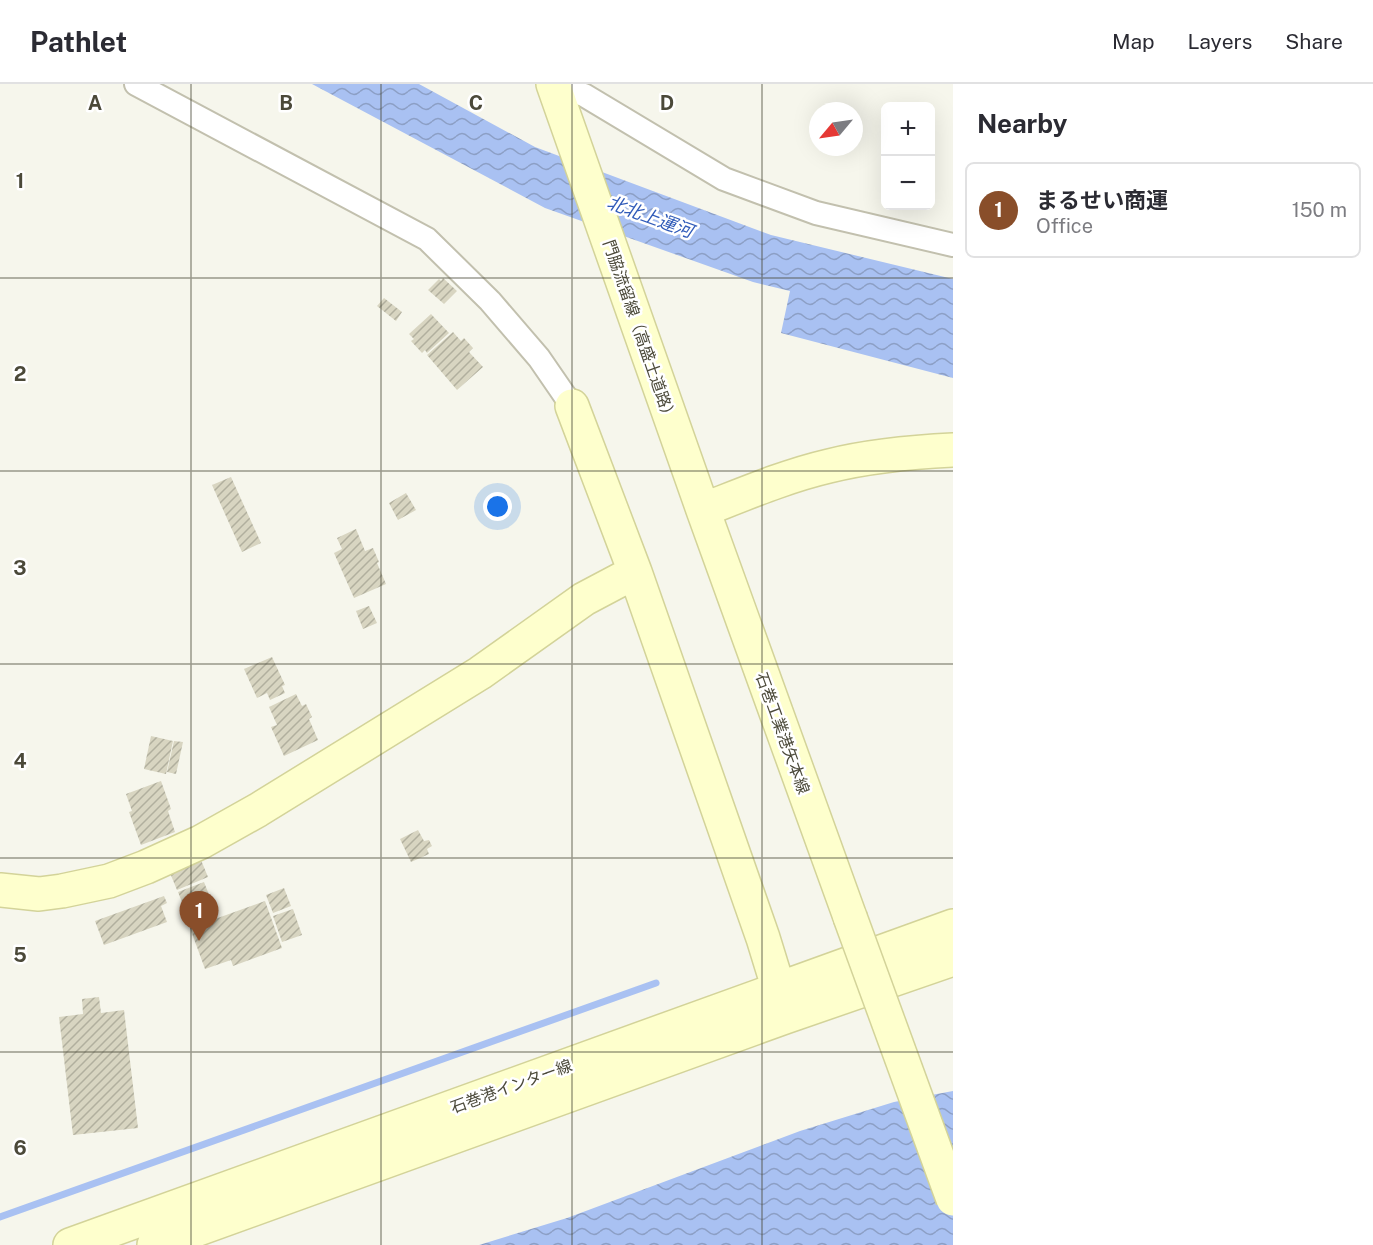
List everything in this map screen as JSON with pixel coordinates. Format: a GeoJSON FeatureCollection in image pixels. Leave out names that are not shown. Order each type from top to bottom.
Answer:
{"type":"FeatureCollection","features":[{"type":"Feature","properties":{"kind":"main road","name":"門脇流留線（高盛土道路）"},"geometry":{"type":"LineString","coordinates":[[552,84],[703,510]]}},
{"type":"Feature","properties":{"kind":"main road"},"geometry":{"type":"LineString","coordinates":[[572,406],[635,572],[763,938],[779,990]]}},
{"type":"Feature","properties":{"kind":"main road"},"geometry":{"type":"LineString","coordinates":[[703,510],[784,479],[830,466],[929,451],[953,450]]}},
{"type":"Feature","properties":{"kind":"main road","name":"石巻工業港矢本線"},"geometry":{"type":"LineString","coordinates":[[703,510],[953,1199]]}},
{"type":"Feature","properties":{"kind":"main road"},"geometry":{"type":"LineString","coordinates":[[0,890],[39,894],[109,880],[146,867],[201,842],[258,810],[480,672],[584,599],[635,572]]}},
{"type":"Feature","properties":{"kind":"main road","name":"石巻港インター線"},"geometry":{"type":"LineString","coordinates":[[70,1245],[953,926]]}},
{"type":"Feature","properties":{"kind":"main road","name":"石巻港インター線"},"geometry":{"type":"LineString","coordinates":[[154,1245],[784,1017],[953,959]]}},
{"type":"Feature","properties":{"kind":"street"},"geometry":{"type":"LineString","coordinates":[[136,84],[427,239],[504,317],[539,358],[572,406]]}},
{"type":"Feature","properties":{"kind":"street"},"geometry":{"type":"LineString","coordinates":[[552,84],[584,95],[724,179],[816,213],[953,245]]}},
{"type":"Feature","properties":{"kind":"water","name":"北北上運河"},"geometry":{"type":"Polygon","coordinates":[[[312,84],[419,84],[535,147],[771,235],[953,279],[953,378],[781,333],[790,291],[753,282],[545,208],[312,84]]]}},
{"type":"Feature","properties":{"kind":"water"},"geometry":{"type":"Polygon","coordinates":[[[953,1091],[953,1245],[479,1245],[567,1218],[800,1131],[894,1102],[953,1091]]]}},
{"type":"Feature","properties":{"kind":"building"},"geometry":{"type":"Polygon","coordinates":[[[443,278],[457,291],[444,304],[428,290],[443,278]]]}},
{"type":"Feature","properties":{"kind":"building"},"geometry":{"type":"Polygon","coordinates":[[[384,298],[402,312],[396,321],[377,306],[384,298]]]}},
{"type":"Feature","properties":{"kind":"building"},"geometry":{"type":"Polygon","coordinates":[[[431,314],[449,333],[427,353],[425,350],[422,353],[411,341],[414,339],[409,334],[431,314]]]}},
{"type":"Feature","properties":{"kind":"building"},"geometry":{"type":"Polygon","coordinates":[[[453,332],[461,341],[464,338],[473,348],[469,352],[483,367],[457,390],[427,355],[453,332]]]}},
{"type":"Feature","properties":{"kind":"building"},"geometry":{"type":"Polygon","coordinates":[[[231,477],[261,543],[242,552],[212,485],[231,477]]]}},
{"type":"Feature","properties":{"kind":"building"},"geometry":{"type":"Polygon","coordinates":[[[406,493],[416,510],[398,520],[389,503],[406,493]]]}},
{"type":"Feature","properties":{"kind":"building"},"geometry":{"type":"Polygon","coordinates":[[[356,529],[365,551],[373,548],[386,584],[354,598],[334,553],[342,549],[337,538],[356,529]]]}},
{"type":"Feature","properties":{"kind":"building"},"geometry":{"type":"Polygon","coordinates":[[[369,606],[377,623],[363,629],[356,611],[369,606]]]}},
{"type":"Feature","properties":{"kind":"building"},"geometry":{"type":"Polygon","coordinates":[[[272,657],[285,685],[282,686],[285,693],[270,700],[267,693],[257,698],[244,669],[272,657]]]}},
{"type":"Feature","properties":{"kind":"building"},"geometry":{"type":"Polygon","coordinates":[[[296,694],[302,706],[306,704],[312,717],[309,719],[318,740],[284,756],[271,727],[277,725],[269,707],[296,694]]]}},
{"type":"Feature","properties":{"kind":"building"},"geometry":{"type":"Polygon","coordinates":[[[151,736],[173,741],[166,774],[144,769],[151,736]]]}},
{"type":"Feature","properties":{"kind":"building"},"geometry":{"type":"Polygon","coordinates":[[[174,741],[183,742],[176,774],[167,772],[174,741]]]}},
{"type":"Feature","properties":{"kind":"building"},"geometry":{"type":"Polygon","coordinates":[[[161,781],[171,809],[168,811],[175,832],[141,845],[129,812],[132,811],[126,794],[161,781]]]}},
{"type":"Feature","properties":{"kind":"building"},"geometry":{"type":"Polygon","coordinates":[[[418,830],[424,841],[429,840],[432,846],[427,849],[429,854],[411,862],[400,839],[418,830]]]}},
{"type":"Feature","properties":{"kind":"building"},"geometry":{"type":"Polygon","coordinates":[[[201,860],[208,877],[177,890],[170,873],[201,860]]]}},
{"type":"Feature","properties":{"kind":"building"},"geometry":{"type":"Polygon","coordinates":[[[204,882],[215,910],[189,920],[178,892],[204,882]]]}},
{"type":"Feature","properties":{"kind":"building"},"geometry":{"type":"Polygon","coordinates":[[[284,888],[291,906],[273,913],[266,895],[284,888]]]}},
{"type":"Feature","properties":{"kind":"building"},"geometry":{"type":"Polygon","coordinates":[[[164,896],[167,903],[161,906],[167,922],[104,945],[95,921],[164,896]]]}},
{"type":"Feature","properties":{"kind":"building"},"geometry":{"type":"Polygon","coordinates":[[[265,901],[282,948],[233,966],[231,960],[205,969],[190,928],[265,901]]]}},
{"type":"Feature","properties":{"kind":"building"},"geometry":{"type":"Polygon","coordinates":[[[293,909],[302,935],[282,942],[273,916],[293,909]]]}},
{"type":"Feature","properties":{"kind":"building"},"geometry":{"type":"Polygon","coordinates":[[[99,997],[101,1013],[124,1010],[138,1128],[73,1135],[59,1017],[83,1014],[82,999],[99,997]]]}},
{"type":"Feature","properties":{"kind":"waterway"},"geometry":{"type":"LineString","coordinates":[[0,1217],[656,983]]}},
{"type":"Feature","properties":{"kind":"place","name":"まるせい商運"},"geometry":{"type":"Point","coordinates":[199,941]}}]}
